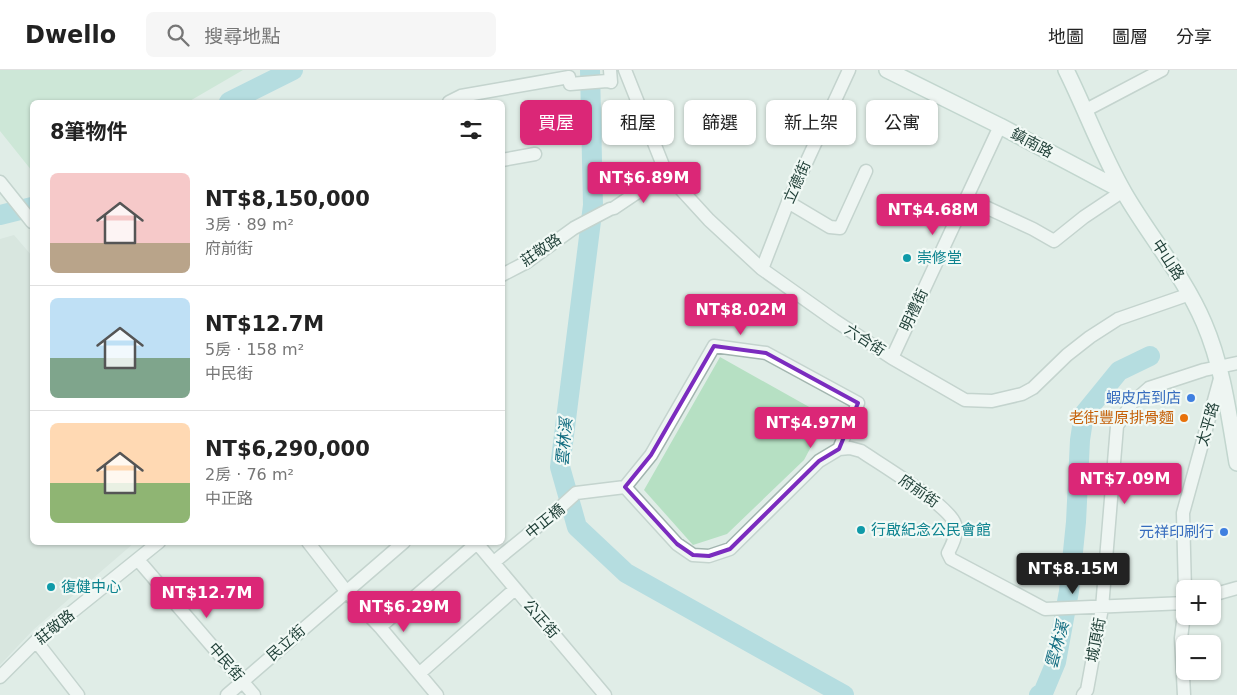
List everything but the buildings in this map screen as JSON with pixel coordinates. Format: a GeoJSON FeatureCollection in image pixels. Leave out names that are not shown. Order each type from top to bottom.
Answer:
{"type":"FeatureCollection","features":[{"type":"Feature","properties":{"kind":"street","name":"六合街"},"geometry":{"type":"LineString","coordinates":[[624,70],[666,173],[709,220],[762,269],[834,320],[892,358],[965,400],[992,401],[1022,394],[1033,388],[1067,355],[1090,337],[1118,320],[1190,294]]}},
{"type":"Feature","properties":{"kind":"street","name":"立德街"},"geometry":{"type":"LineString","coordinates":[[762,269],[788,202],[849,70]]}},
{"type":"Feature","properties":{"kind":"street","name":"鎮南路"},"geometry":{"type":"LineString","coordinates":[[887,70],[1000,126],[1123,191]]}},
{"type":"Feature","properties":{"kind":"street","name":"中山路"},"geometry":{"type":"LineString","coordinates":[[1066,70],[1123,191],[1140,220],[1166,255],[1190,294],[1204,324],[1232,410],[1237,463]]}},
{"type":"Feature","properties":{"kind":"street"},"geometry":{"type":"LineString","coordinates":[[1086,110],[1162,70]]}},
{"type":"Feature","properties":{"kind":"street"},"geometry":{"type":"LineString","coordinates":[[453,100],[460,96],[569,77],[570,84],[609,76]]}},
{"type":"Feature","properties":{"kind":"street","name":"明禮街"},"geometry":{"type":"LineString","coordinates":[[892,358],[1000,126]]}},
{"type":"Feature","properties":{"kind":"street"},"geometry":{"type":"LineString","coordinates":[[505,159],[535,154]]}},
{"type":"Feature","properties":{"kind":"street"},"geometry":{"type":"LineString","coordinates":[[788,202],[830,227],[840,228],[866,171]]}},
{"type":"Feature","properties":{"kind":"street","name":"莊敬路"},"geometry":{"type":"LineString","coordinates":[[505,273],[527,262],[580,225],[610,208],[614,208],[666,173]]}},
{"type":"Feature","properties":{"kind":"street"},"geometry":{"type":"LineString","coordinates":[[0,182],[30,219]]}},
{"type":"Feature","properties":{"kind":"street"},"geometry":{"type":"LineString","coordinates":[[966,198],[1033,229],[1054,241],[1084,217],[1123,191]]}},
{"type":"Feature","properties":{"kind":"street"},"geometry":{"type":"LineString","coordinates":[[714,346],[766,353],[858,403],[838,449],[819,461],[730,549],[709,556],[693,555],[677,544],[625,487],[651,455],[714,346]]}},
{"type":"Feature","properties":{"kind":"street","name":"城頂街"},"geometry":{"type":"LineString","coordinates":[[1083,695],[1087,690],[1102,608],[1117,426],[1132,403],[1149,388],[1204,370],[1220,371],[1237,363]]}},
{"type":"Feature","properties":{"kind":"street","name":"太平路"},"geometry":{"type":"LineString","coordinates":[[1185,580],[1183,513],[1220,371]]}},
{"type":"Feature","properties":{"kind":"street","name":"府前街"},"geometry":{"type":"LineString","coordinates":[[838,449],[850,448],[861,452],[943,508],[955,524],[955,532],[948,554],[951,559],[1045,609],[1176,604]]}},
{"type":"Feature","properties":{"kind":"street","name":"中正橋"},"geometry":{"type":"LineString","coordinates":[[494,562],[554,514],[576,493],[625,487]]}},
{"type":"Feature","properties":{"kind":"street","name":"莊敬路"},"geometry":{"type":"LineString","coordinates":[[0,677],[36,640],[139,561],[157,545]]}},
{"type":"Feature","properties":{"kind":"street"},"geometry":{"type":"LineString","coordinates":[[310,545],[346,591],[380,627],[437,695]]}},
{"type":"Feature","properties":{"kind":"street","name":"民立街"},"geometry":{"type":"LineString","coordinates":[[226,695],[400,545]]}},
{"type":"Feature","properties":{"kind":"street"},"geometry":{"type":"LineString","coordinates":[[380,627],[474,545]]}},
{"type":"Feature","properties":{"kind":"street","name":"公正街"},"geometry":{"type":"LineString","coordinates":[[478,545],[605,695]]}},
{"type":"Feature","properties":{"kind":"street","name":"中民街"},"geometry":{"type":"LineString","coordinates":[[139,561],[254,695]]}},
{"type":"Feature","properties":{"kind":"street"},"geometry":{"type":"LineString","coordinates":[[1221,592],[1237,588]]}},
{"type":"Feature","properties":{"kind":"street"},"geometry":{"type":"LineString","coordinates":[[420,673],[515,589]]}},
{"type":"Feature","properties":{"kind":"street"},"geometry":{"type":"LineString","coordinates":[[1183,625],[1184,695]]}},
{"type":"Feature","properties":{"kind":"street"},"geometry":{"type":"LineString","coordinates":[[36,640],[78,695]]}},
{"type":"Feature","properties":{"kind":"highlighted area"},"geometry":{"type":"Polygon","coordinates":[[[714,346],[766,353],[858,403],[839,449],[819,461],[730,549],[709,556],[693,555],[677,544],[625,487],[651,455],[714,346]]]}},
{"type":"Feature","properties":{"kind":"shaded area"},"geometry":{"type":"Polygon","coordinates":[[[14,235],[30,254],[30,545],[132,545],[33,630],[0,665],[0,239],[14,235]]]}},
{"type":"Feature","properties":{"kind":"green space"},"geometry":{"type":"Polygon","coordinates":[[[0,70],[243,70],[191,100],[30,100],[30,168],[0,131],[0,70]]]}},
{"type":"Feature","properties":{"kind":"green space"},"geometry":{"type":"Polygon","coordinates":[[[720,357],[827,417],[804,460],[727,534],[693,545],[644,490],[720,357]]]}},
{"type":"Feature","properties":{"kind":"waterway","name":"雲林溪"},"geometry":{"type":"LineString","coordinates":[[233,100],[293,70]]}},
{"type":"Feature","properties":{"kind":"waterway","name":"雲林溪"},"geometry":{"type":"LineString","coordinates":[[590,70],[593,205],[560,467],[577,527],[626,573],[844,695]]}},
{"type":"Feature","properties":{"kind":"waterway","name":"雲林溪"},"geometry":{"type":"LineString","coordinates":[[0,215],[30,208]]}},
{"type":"Feature","properties":{"kind":"waterway","name":"雲林溪"},"geometry":{"type":"LineString","coordinates":[[1039,695],[1043,693],[1056,662],[1069,591],[1076,522],[1080,440],[1084,414],[1119,371],[1150,356]]}},
{"type":"Feature","properties":{"kind":"place","name":"崇修堂"},"geometry":{"type":"Point","coordinates":[907,258]}},
{"type":"Feature","properties":{"kind":"place","name":"蝦皮店到店"},"geometry":{"type":"Point","coordinates":[1191,398]}},
{"type":"Feature","properties":{"kind":"place","name":"老街豐原排骨麵"},"geometry":{"type":"Point","coordinates":[1184,418]}},
{"type":"Feature","properties":{"kind":"place","name":"行啟紀念公民會館"},"geometry":{"type":"Point","coordinates":[861,530]}},
{"type":"Feature","properties":{"kind":"place","name":"元祥印刷行"},"geometry":{"type":"Point","coordinates":[1224,532]}},
{"type":"Feature","properties":{"kind":"place","name":"復健中心"},"geometry":{"type":"Point","coordinates":[51,587]}}]}
